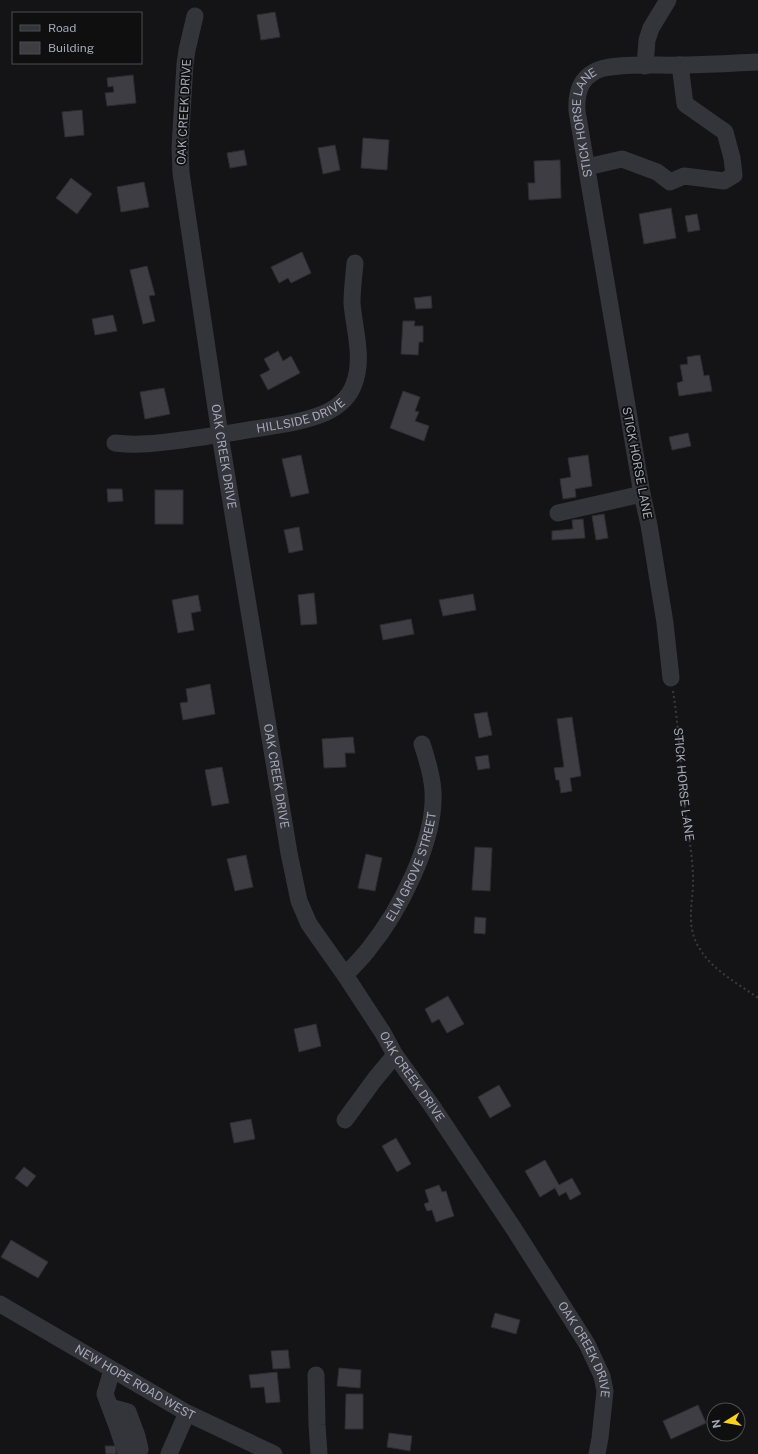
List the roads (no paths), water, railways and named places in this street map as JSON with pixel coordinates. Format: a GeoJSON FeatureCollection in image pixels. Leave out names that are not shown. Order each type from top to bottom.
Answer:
{"type":"FeatureCollection","features":[{"type":"Feature","properties":{"kind":"street"},"geometry":{"type":"LineString","coordinates":[[645,66],[647,40],[651,28],[668,0]]}},
{"type":"Feature","properties":{"kind":"street","name":"OAK CREEK DRIVE"},"geometry":{"type":"LineString","coordinates":[[195,16],[185,64],[180,147],[181,173],[220,435],[294,879],[299,901],[310,924],[383,1033],[395,1055],[432,1106],[510,1223],[574,1322],[592,1354],[602,1376],[605,1391],[604,1410],[597,1454]]}},
{"type":"Feature","properties":{"kind":"street","name":"STICK HORSE LANE"},"geometry":{"type":"LineString","coordinates":[[671,678],[665,623],[649,524],[642,494],[576,101],[580,87],[586,78],[602,68],[758,62]]}},
{"type":"Feature","properties":{"kind":"street"},"geometry":{"type":"LineString","coordinates":[[587,167],[622,159],[657,172],[670,182],[684,176],[724,181],[734,176],[732,158],[725,132],[685,104],[680,66]]}},
{"type":"Feature","properties":{"kind":"street","name":"HILLSIDE DRIVE"},"geometry":{"type":"LineString","coordinates":[[115,443],[132,445],[150,444],[220,435],[308,418],[331,410],[342,404],[355,383],[358,361],[352,302],[355,263]]}},
{"type":"Feature","properties":{"kind":"street"},"geometry":{"type":"LineString","coordinates":[[558,513],[642,494]]}},
{"type":"Feature","properties":{"kind":"street","name":"ELM GROVE STREET"},"geometry":{"type":"LineString","coordinates":[[345,975],[369,950],[385,927],[412,878],[425,844],[432,813],[433,792],[431,774],[422,744]]}},
{"type":"Feature","properties":{"kind":"street"},"geometry":{"type":"LineString","coordinates":[[345,1120],[374,1079],[395,1055]]}},
{"type":"Feature","properties":{"kind":"street","name":"NEW HOPE ROAD WEST"},"geometry":{"type":"LineString","coordinates":[[0,1304],[187,1413],[274,1454]]}},
{"type":"Feature","properties":{"kind":"street"},"geometry":{"type":"LineString","coordinates":[[112,1370],[104,1394],[125,1450],[134,1454]]}},
{"type":"Feature","properties":{"kind":"street"},"geometry":{"type":"LineString","coordinates":[[316,1375],[319,1454]]}},
{"type":"Feature","properties":{"kind":"street"},"geometry":{"type":"LineString","coordinates":[[169,1454],[187,1413]]}}]}
